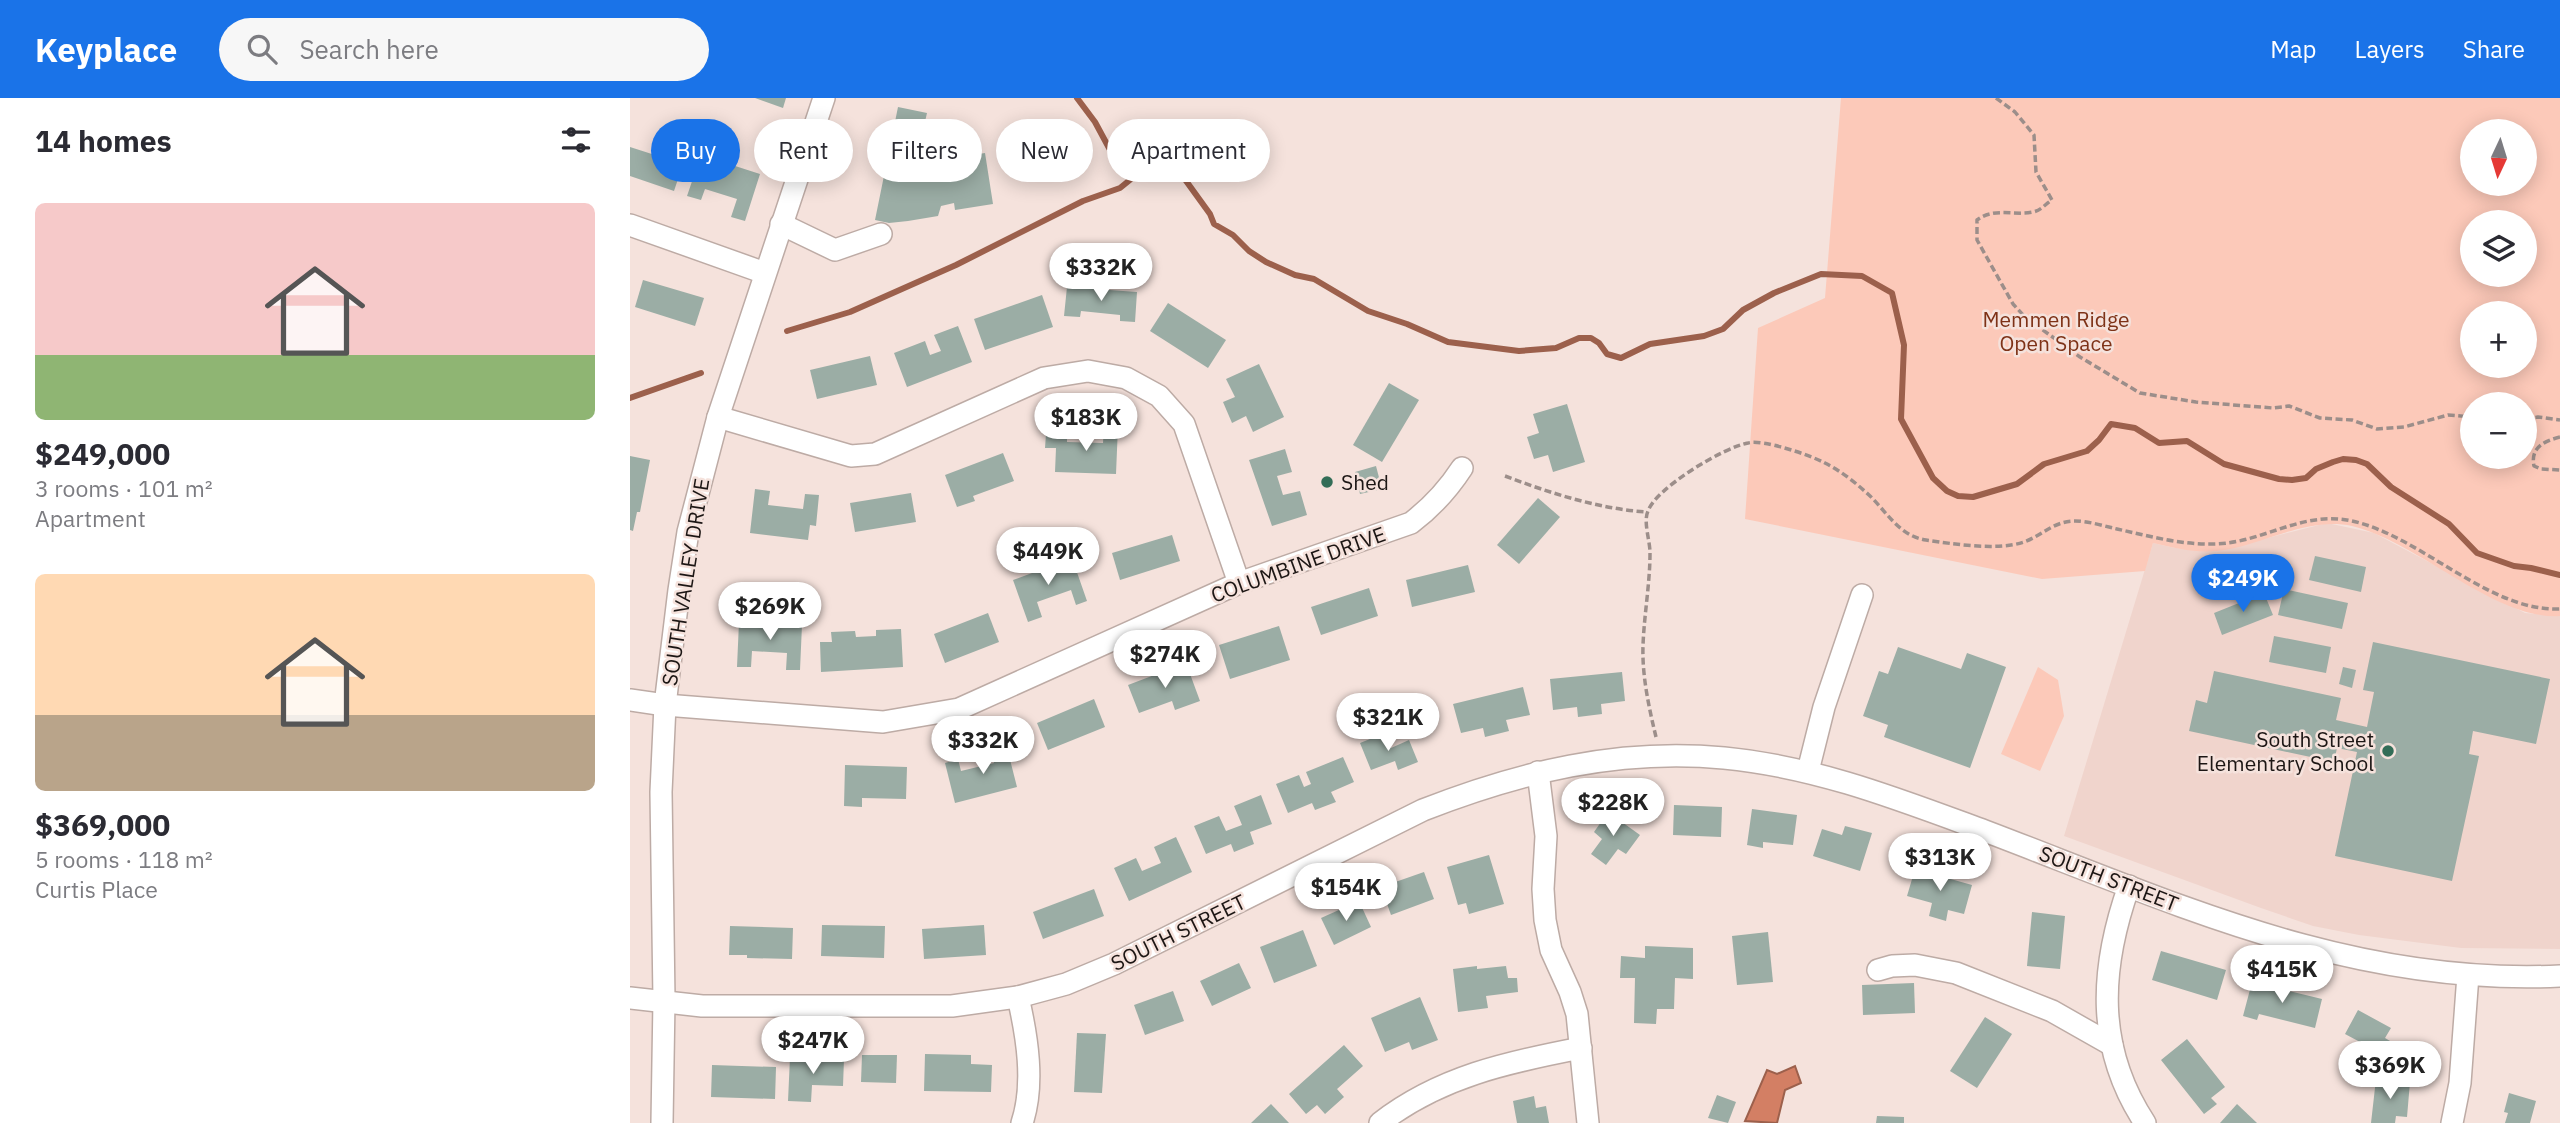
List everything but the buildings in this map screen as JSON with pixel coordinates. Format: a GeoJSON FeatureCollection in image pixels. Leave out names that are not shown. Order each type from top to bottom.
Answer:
{"type":"FeatureCollection","features":[{"type":"Feature","properties":{"kind":"street","name":"SOUTH VALLEY DRIVE"},"geometry":{"type":"LineString","coordinates":[[662,1123],[664,1000],[661,792],[665,705],[688,532],[718,417],[824,98]]}},
{"type":"Feature","properties":{"kind":"street"},"geometry":{"type":"LineString","coordinates":[[781,224],[835,250],[881,234]]}},
{"type":"Feature","properties":{"kind":"street"},"geometry":{"type":"LineString","coordinates":[[630,225],[765,273]]}},
{"type":"Feature","properties":{"kind":"street"},"geometry":{"type":"LineString","coordinates":[[718,417],[850,456],[875,454],[1044,378],[1088,371],[1126,378],[1159,396],[1184,424],[1239,583]]}},
{"type":"Feature","properties":{"kind":"street","name":"COLUMBINE DRIVE"},"geometry":{"type":"LineString","coordinates":[[630,700],[883,722],[959,709],[1239,583],[1411,523],[1434,505],[1462,468]]}},
{"type":"Feature","properties":{"kind":"street"},"geometry":{"type":"LineString","coordinates":[[1808,771],[1824,707],[1861,595]]}},
{"type":"Feature","properties":{"kind":"street","name":"SOUTH STREET"},"geometry":{"type":"LineString","coordinates":[[630,998],[702,1006],[926,1007],[1018,997],[1066,984],[1114,964],[1423,810],[1496,783],[1538,772],[1612,760],[1661,756],[1721,758],[1808,771],[1878,792],[2247,929],[2321,951],[2394,967],[2468,975],[2560,976]]}},
{"type":"Feature","properties":{"kind":"street"},"geometry":{"type":"LineString","coordinates":[[1538,772],[1546,836],[1543,889],[1545,920],[1551,950],[1574,1002],[1588,1123]]}},
{"type":"Feature","properties":{"kind":"street"},"geometry":{"type":"LineString","coordinates":[[2129,886],[2111,944],[2107,1017],[2112,1045],[2128,1091],[2145,1123]]}},
{"type":"Feature","properties":{"kind":"street"},"geometry":{"type":"LineString","coordinates":[[1878,970],[1915,965],[1955,973],[2052,1011],[2112,1045]]}},
{"type":"Feature","properties":{"kind":"street"},"geometry":{"type":"LineString","coordinates":[[2452,1123],[2460,1083],[2468,975]]}},
{"type":"Feature","properties":{"kind":"street"},"geometry":{"type":"LineString","coordinates":[[1018,997],[1025,1029],[1028,1068],[1022,1123]]}},
{"type":"Feature","properties":{"kind":"street"},"geometry":{"type":"LineString","coordinates":[[1380,1123],[1421,1095],[1462,1077],[1520,1059],[1581,1048]]}},
{"type":"Feature","properties":{"kind":"path"},"geometry":{"type":"LineString","coordinates":[[1996,98],[2015,111],[2034,135],[2036,172],[2052,200],[2044,208],[2034,212],[1996,212],[1984,215],[1977,220],[1977,240],[2013,304],[2025,317],[2080,357],[2140,393],[2183,400],[2273,408],[2290,406],[2319,418],[2352,421],[2389,429],[2404,428],[2448,415],[2460,415]]}},
{"type":"Feature","properties":{"kind":"path"},"geometry":{"type":"LineString","coordinates":[[2537,417],[2560,420]]}},
{"type":"Feature","properties":{"kind":"path"},"geometry":{"type":"LineString","coordinates":[[2560,437],[2537,448],[2533,458],[2534,466],[2560,470]]}},
{"type":"Feature","properties":{"kind":"path"},"geometry":{"type":"LineString","coordinates":[[1661,756],[1643,658],[1650,556],[1647,512],[1657,495],[1679,478],[1726,451],[1750,442],[1801,453],[1841,472],[1871,497],[1893,523],[1920,539],[1958,544],[2021,543],[2048,527],[2061,522],[2077,521],[2164,540],[2215,545],[2236,542],[2314,518],[2334,518],[2375,528],[2526,607],[2560,609]]}},
{"type":"Feature","properties":{"kind":"path"},"geometry":{"type":"LineString","coordinates":[[1505,476],[1539,489],[1614,509],[1647,512]]}},
{"type":"Feature","properties":{"kind":"shaded area"},"geometry":{"type":"Polygon","coordinates":[[[2327,523],[2374,533],[2525,613],[2560,616],[2560,949],[2461,948],[2359,935],[2313,926],[2064,836],[2153,543],[2175,548],[2216,551],[2327,523]]]}},
{"type":"Feature","properties":{"kind":"shaded area"},"geometry":{"type":"Polygon","coordinates":[[[1795,1066],[1801,1083],[1785,1090],[1777,1123],[1745,1121],[1767,1070],[1777,1074],[1795,1066]]]}},
{"type":"Feature","properties":{"kind":"green space","name":"Memmen Ridge Open Space"},"geometry":{"type":"Polygon","coordinates":[[[1841,98],[2560,98],[2560,616],[2535,614],[2510,606],[2483,594],[2403,547],[2377,534],[2352,526],[2335,524],[2301,528],[2217,551],[2193,551],[2153,543],[2145,571],[2042,579],[1745,519],[1758,328],[1825,298],[1841,98]]]}},
{"type":"Feature","properties":{"kind":"green space"},"geometry":{"type":"Polygon","coordinates":[[[2038,667],[2058,680],[2064,716],[2040,771],[2001,754],[2038,667]]]}},
{"type":"Feature","properties":{"kind":"waterway"},"geometry":{"type":"LineString","coordinates":[[1077,98],[1095,122],[1116,161],[1136,175],[1159,162],[1176,167],[1210,214],[1214,224],[1233,235],[1249,251],[1295,275],[1314,279],[1368,311],[1448,342],[1519,351],[1556,348],[1579,338],[1591,338],[1599,343],[1607,354],[1621,358],[1650,344],[1704,336],[1723,329],[1743,310],[1774,293],[1821,274],[1862,276],[1892,293],[1904,345],[1901,419],[1933,478],[1947,491],[1958,496],[1973,497],[2017,484],[2044,464],[2087,451],[2111,424],[2135,428],[2159,443],[2187,441],[2224,464],[2279,479],[2306,478],[2316,469],[2333,462],[2343,459],[2356,460],[2367,464],[2391,487],[2449,524],[2477,553],[2514,566],[2560,575]]}},
{"type":"Feature","properties":{"kind":"waterway"},"geometry":{"type":"LineString","coordinates":[[787,331],[850,312],[956,265],[1083,201],[1120,188],[1127,182]]}},
{"type":"Feature","properties":{"kind":"waterway"},"geometry":{"type":"LineString","coordinates":[[630,398],[701,373]]}},
{"type":"Feature","properties":{"kind":"place","name":"Shed"},"geometry":{"type":"Point","coordinates":[1327,482]}},
{"type":"Feature","properties":{"kind":"place","name":"South Street Elementary School"},"geometry":{"type":"Point","coordinates":[2388,751]}}]}
